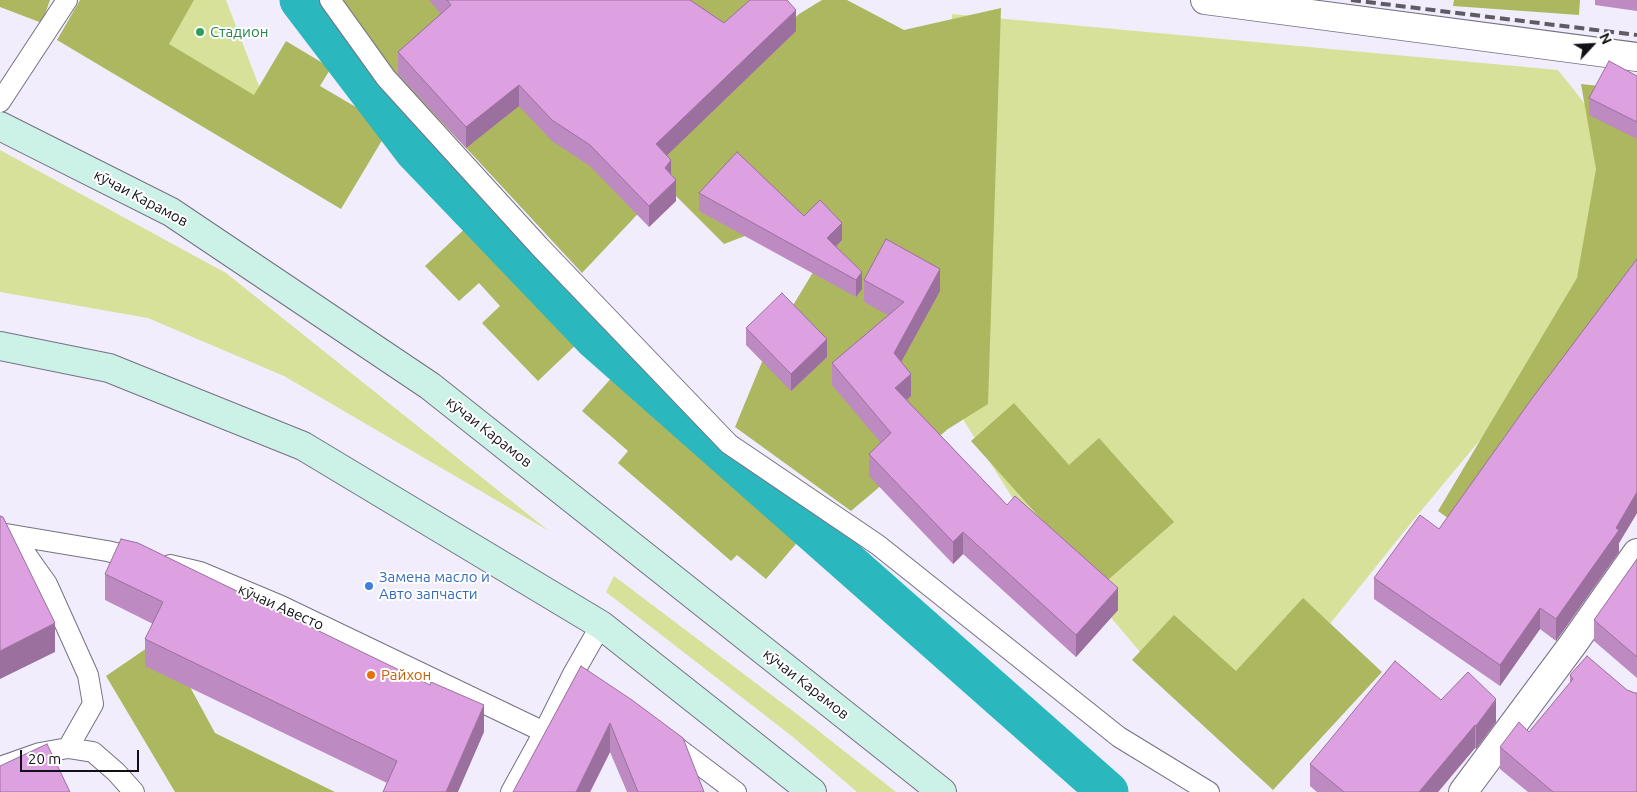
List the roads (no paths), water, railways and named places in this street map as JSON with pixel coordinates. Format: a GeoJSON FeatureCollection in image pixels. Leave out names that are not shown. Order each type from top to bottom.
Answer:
{"type":"FeatureCollection","features":[{"type":"Feature","properties":{"kind":"main road","name":"кӯчаи Карамов"},"geometry":{"type":"LineString","coordinates":[[0,126],[171,212],[430,386],[942,792]]}},
{"type":"Feature","properties":{"kind":"main road"},"geometry":{"type":"LineString","coordinates":[[0,346],[109,368],[303,446],[601,625],[812,792]]}},
{"type":"Feature","properties":{"kind":"street"},"geometry":{"type":"LineString","coordinates":[[1205,0],[1637,56]]}},
{"type":"Feature","properties":{"kind":"street"},"geometry":{"type":"LineString","coordinates":[[1463,792],[1573,644],[1637,553]]}},
{"type":"Feature","properties":{"kind":"street"},"geometry":{"type":"LineString","coordinates":[[1573,644],[1594,662]]}},
{"type":"Feature","properties":{"kind":"lane"},"geometry":{"type":"LineString","coordinates":[[0,102],[66,0]]}},
{"type":"Feature","properties":{"kind":"lane"},"geometry":{"type":"LineString","coordinates":[[330,0],[386,78],[539,246],[729,444],[878,545],[1119,737],[1209,792]]}},
{"type":"Feature","properties":{"kind":"lane"},"geometry":{"type":"LineString","coordinates":[[7,534],[47,584],[88,675],[93,704],[68,748]]}},
{"type":"Feature","properties":{"kind":"lane","name":"кӯчаи Авесто"},"geometry":{"type":"LineString","coordinates":[[7,534],[107,551],[200,572],[281,606],[544,732]]}},
{"type":"Feature","properties":{"kind":"lane"},"geometry":{"type":"LineString","coordinates":[[511,792],[544,732],[581,680],[601,625]]}},
{"type":"Feature","properties":{"kind":"lane"},"geometry":{"type":"LineString","coordinates":[[652,730],[736,792]]}},
{"type":"Feature","properties":{"kind":"lane"},"geometry":{"type":"LineString","coordinates":[[0,767],[40,753],[68,748],[93,752],[116,772],[134,792]]}},
{"type":"Feature","properties":{"kind":"waterway"},"geometry":{"type":"LineString","coordinates":[[300,0],[415,151],[596,340],[1108,792]]}},
{"type":"Feature","properties":{"kind":"railway"},"geometry":{"type":"LineString","coordinates":[[1351,0],[1637,35]]}},
{"type":"Feature","properties":{"kind":"place","name":"Стадион"},"geometry":{"type":"Point","coordinates":[200,32]}},
{"type":"Feature","properties":{"kind":"place","name":"Замена масло и Авто запчасти"},"geometry":{"type":"Point","coordinates":[369,586]}},
{"type":"Feature","properties":{"kind":"place","name":"Райхон"},"geometry":{"type":"Point","coordinates":[371,675]}}]}
